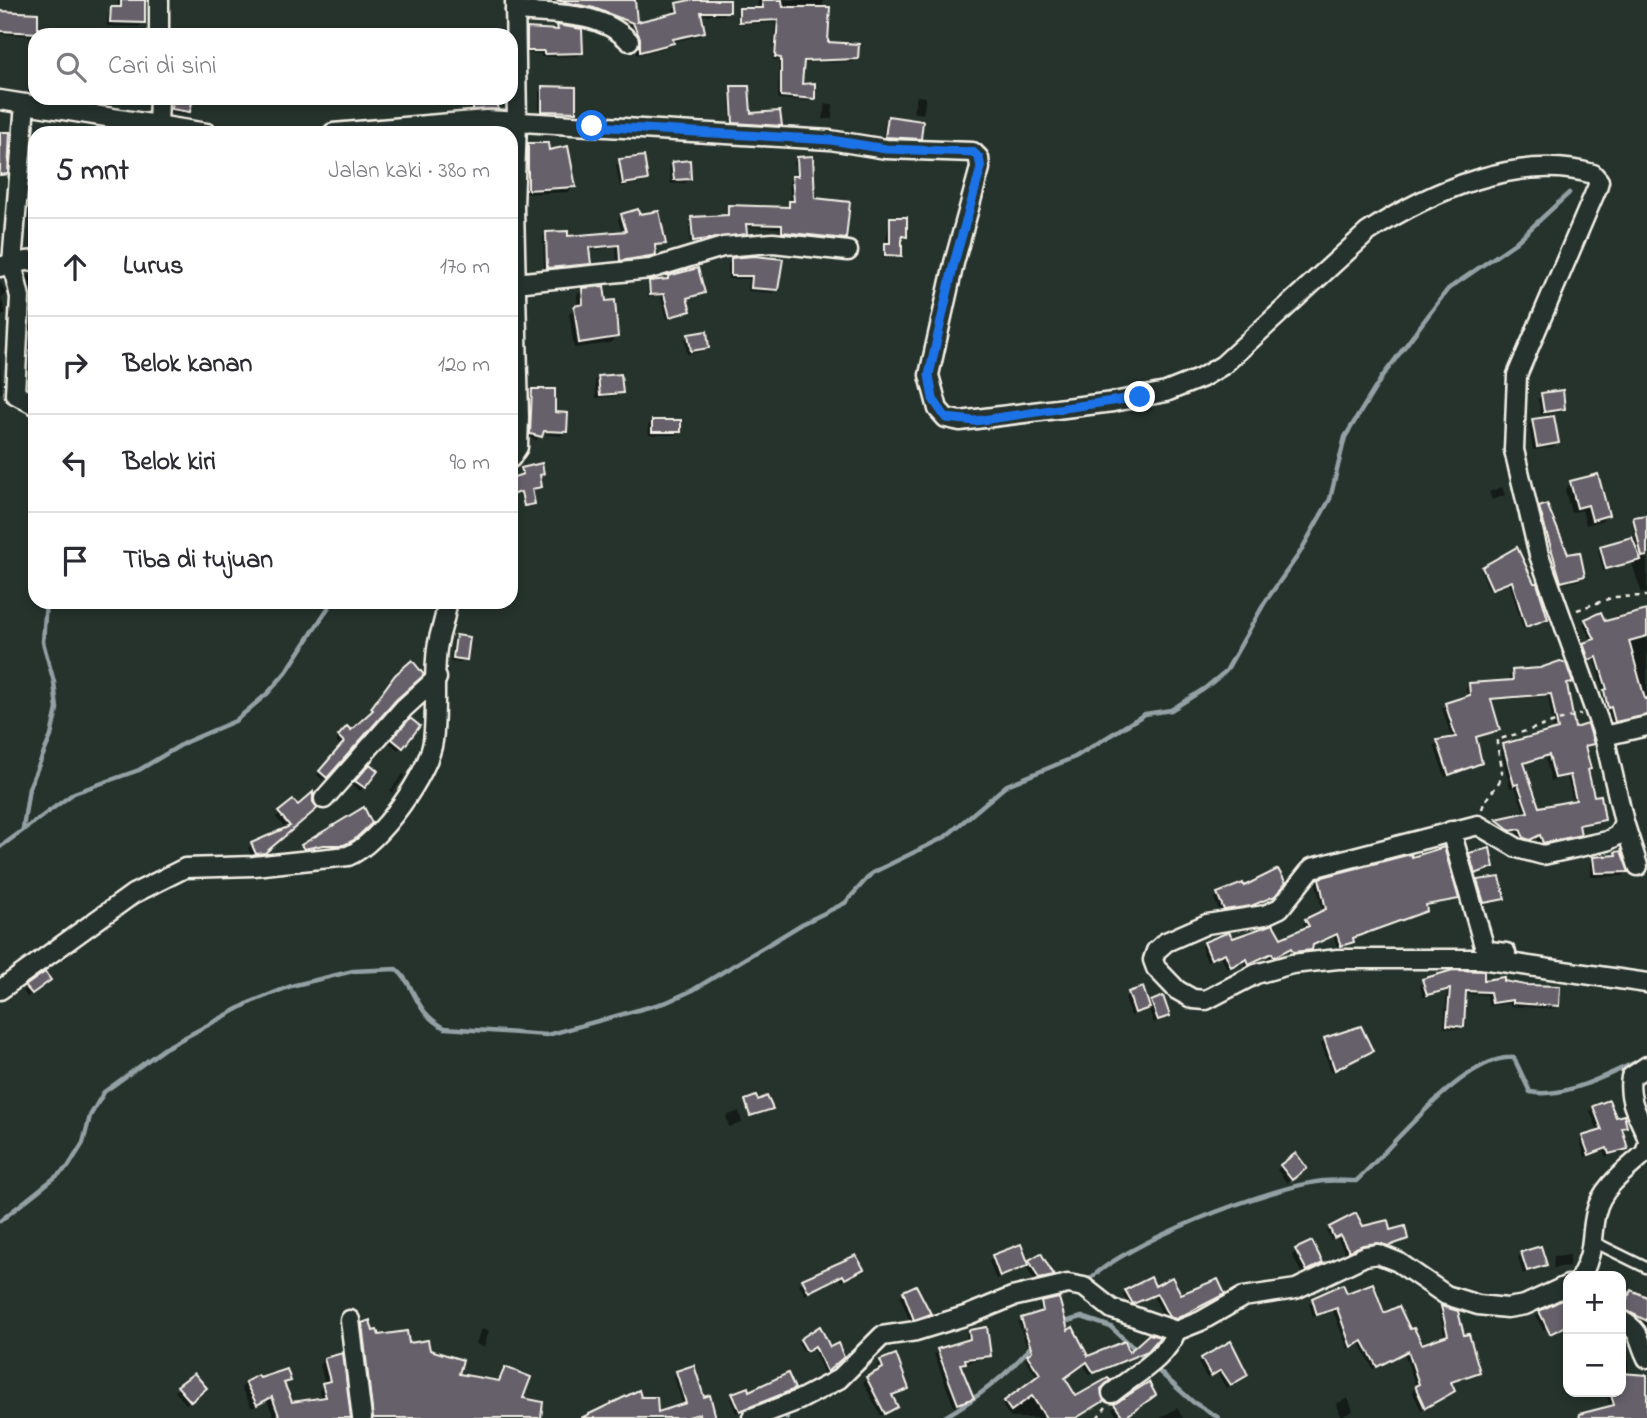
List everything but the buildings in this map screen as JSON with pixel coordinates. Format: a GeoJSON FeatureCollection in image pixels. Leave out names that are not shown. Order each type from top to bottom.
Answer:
{"type":"FeatureCollection","features":[{"type":"Feature","properties":{"kind":"street"},"geometry":{"type":"LineString","coordinates":[[159,0],[159,28]]}},
{"type":"Feature","properties":{"kind":"street"},"geometry":{"type":"LineString","coordinates":[[515,28],[515,5],[584,17],[613,27],[629,41]]}},
{"type":"Feature","properties":{"kind":"street"},"geometry":{"type":"LineString","coordinates":[[0,100],[28,104]]}},
{"type":"Feature","properties":{"kind":"street"},"geometry":{"type":"LineString","coordinates":[[25,104],[6,265],[20,297],[7,396],[28,403]]}},
{"type":"Feature","properties":{"kind":"street"},"geometry":{"type":"LineString","coordinates":[[31,105],[158,126],[159,105]]}},
{"type":"Feature","properties":{"kind":"street"},"geometry":{"type":"LineString","coordinates":[[517,105],[517,126]]}},
{"type":"Feature","properties":{"kind":"street"},"geometry":{"type":"LineString","coordinates":[[415,126],[486,120],[831,140],[886,149],[973,152],[979,158],[981,168],[954,263],[929,375],[939,409],[946,418],[960,421],[1113,402],[1166,392],[1223,365],[1368,232],[1391,217],[1457,187],[1515,170],[1560,167],[1593,174],[1599,181],[1597,188],[1517,375],[1514,450],[1539,555],[1604,736],[1624,822],[1638,866]]}},
{"type":"Feature","properties":{"kind":"street"},"geometry":{"type":"LineString","coordinates":[[518,283],[650,270],[723,247],[773,243],[848,251]]}},
{"type":"Feature","properties":{"kind":"street"},"geometry":{"type":"LineString","coordinates":[[6,265],[28,261]]}},
{"type":"Feature","properties":{"kind":"street"},"geometry":{"type":"LineString","coordinates":[[518,406],[518,448]]}},
{"type":"Feature","properties":{"kind":"street"},"geometry":{"type":"LineString","coordinates":[[0,990],[133,894],[185,868],[268,865],[348,856],[360,850],[401,805],[424,768],[433,743],[437,650],[446,609]]}},
{"type":"Feature","properties":{"kind":"street"},"geometry":{"type":"LineString","coordinates":[[324,799],[404,708],[437,678]]}},
{"type":"Feature","properties":{"kind":"street"},"geometry":{"type":"LineString","coordinates":[[1604,736],[1647,726]]}},
{"type":"Feature","properties":{"kind":"street"},"geometry":{"type":"LineString","coordinates":[[1624,822],[1618,835],[1607,841],[1543,855],[1517,848],[1478,825],[1312,868],[1280,908],[1265,915],[1207,924],[1166,942],[1156,951],[1153,960],[1156,968],[1177,990],[1193,999],[1206,1000],[1256,974],[1292,964],[1349,959],[1481,959],[1516,962],[1604,979],[1647,983]]}},
{"type":"Feature","properties":{"kind":"street"},"geometry":{"type":"LineString","coordinates":[[1451,831],[1484,946],[1489,951],[1511,953],[1516,962]]}},
{"type":"Feature","properties":{"kind":"street"},"geometry":{"type":"LineString","coordinates":[[1647,1066],[1631,1077],[1629,1087],[1633,1107],[1647,1136]]}},
{"type":"Feature","properties":{"kind":"street"},"geometry":{"type":"LineString","coordinates":[[1583,1271],[1594,1242],[1599,1202],[1607,1189],[1646,1152],[1647,1146]]}},
{"type":"Feature","properties":{"kind":"street"},"geometry":{"type":"LineString","coordinates":[[1112,1393],[1165,1350],[1177,1331],[1201,1321],[1243,1297],[1296,1289],[1365,1256],[1378,1254],[1398,1262],[1446,1296],[1478,1305],[1507,1308],[1525,1305],[1563,1287]]}},
{"type":"Feature","properties":{"kind":"street"},"geometry":{"type":"LineString","coordinates":[[752,1418],[799,1400],[839,1378],[882,1336],[916,1331],[1012,1297],[1069,1284],[1084,1287],[1112,1309],[1177,1331]]}},
{"type":"Feature","properties":{"kind":"street"},"geometry":{"type":"LineString","coordinates":[[350,1320],[362,1418]]}},
{"type":"Feature","properties":{"kind":"street"},"geometry":{"type":"LineString","coordinates":[[1626,1323],[1642,1338],[1647,1358]]}},
{"type":"Feature","properties":{"kind":"lane"},"geometry":{"type":"LineString","coordinates":[[1594,1242],[1647,1268]]}},
{"type":"Feature","properties":{"kind":"path"},"geometry":{"type":"LineString","coordinates":[[1560,616],[1614,597],[1647,596]]}},
{"type":"Feature","properties":{"kind":"path"},"geometry":{"type":"LineString","coordinates":[[1478,825],[1486,795],[1500,780],[1502,768],[1496,751],[1497,740],[1594,710]]}},
{"type":"Feature","properties":{"kind":"waterway"},"geometry":{"type":"LineString","coordinates":[[0,1221],[68,1167],[83,1143],[90,1116],[104,1092],[165,1048],[251,1002],[291,986],[353,971],[396,969],[408,983],[421,1007],[445,1028],[547,1035],[667,1002],[693,990],[802,924],[845,903],[872,873],[945,837],[1007,785],[1075,757],[1145,714],[1171,710],[1204,689],[1226,671],[1265,602],[1299,554],[1330,499],[1345,437],[1382,377],[1448,289],[1515,243],[1569,193]]}},
{"type":"Feature","properties":{"kind":"waterway"},"geometry":{"type":"LineString","coordinates":[[23,828],[29,788],[51,736],[57,709],[54,682],[43,642],[45,609]]}},
{"type":"Feature","properties":{"kind":"waterway"},"geometry":{"type":"LineString","coordinates":[[0,847],[74,793],[139,770],[186,742],[235,721],[268,693],[287,671],[327,609]]}},
{"type":"Feature","properties":{"kind":"waterway"},"geometry":{"type":"LineString","coordinates":[[1086,1283],[1104,1267],[1131,1251],[1234,1205],[1299,1185],[1323,1181],[1356,1181],[1429,1106],[1474,1070],[1495,1060],[1514,1058],[1530,1092],[1544,1093],[1558,1092],[1588,1083],[1643,1059]]}},
{"type":"Feature","properties":{"kind":"waterway"},"geometry":{"type":"LineString","coordinates":[[1060,1323],[1082,1317],[1111,1327],[1148,1361]]}},
{"type":"Feature","properties":{"kind":"waterway"},"geometry":{"type":"LineString","coordinates":[[943,1418],[993,1384],[1034,1342]]}},
{"type":"Feature","properties":{"kind":"waterway"},"geometry":{"type":"LineString","coordinates":[[859,1371],[868,1365],[877,1352]]}},
{"type":"Feature","properties":{"kind":"waterway"},"geometry":{"type":"LineString","coordinates":[[1154,1367],[1193,1402],[1219,1418]]}},
{"type":"Feature","properties":{"kind":"waterway"},"geometry":{"type":"LineString","coordinates":[[787,1418],[786,1414],[791,1411]]}},
{"type":"Feature","properties":{"kind":"route"},"geometry":{"type":"LineString","coordinates":[[592,126],[831,140],[886,149],[973,152],[979,158],[981,168],[954,263],[929,375],[933,399],[939,409],[946,418],[975,421],[1140,397]]}}]}
